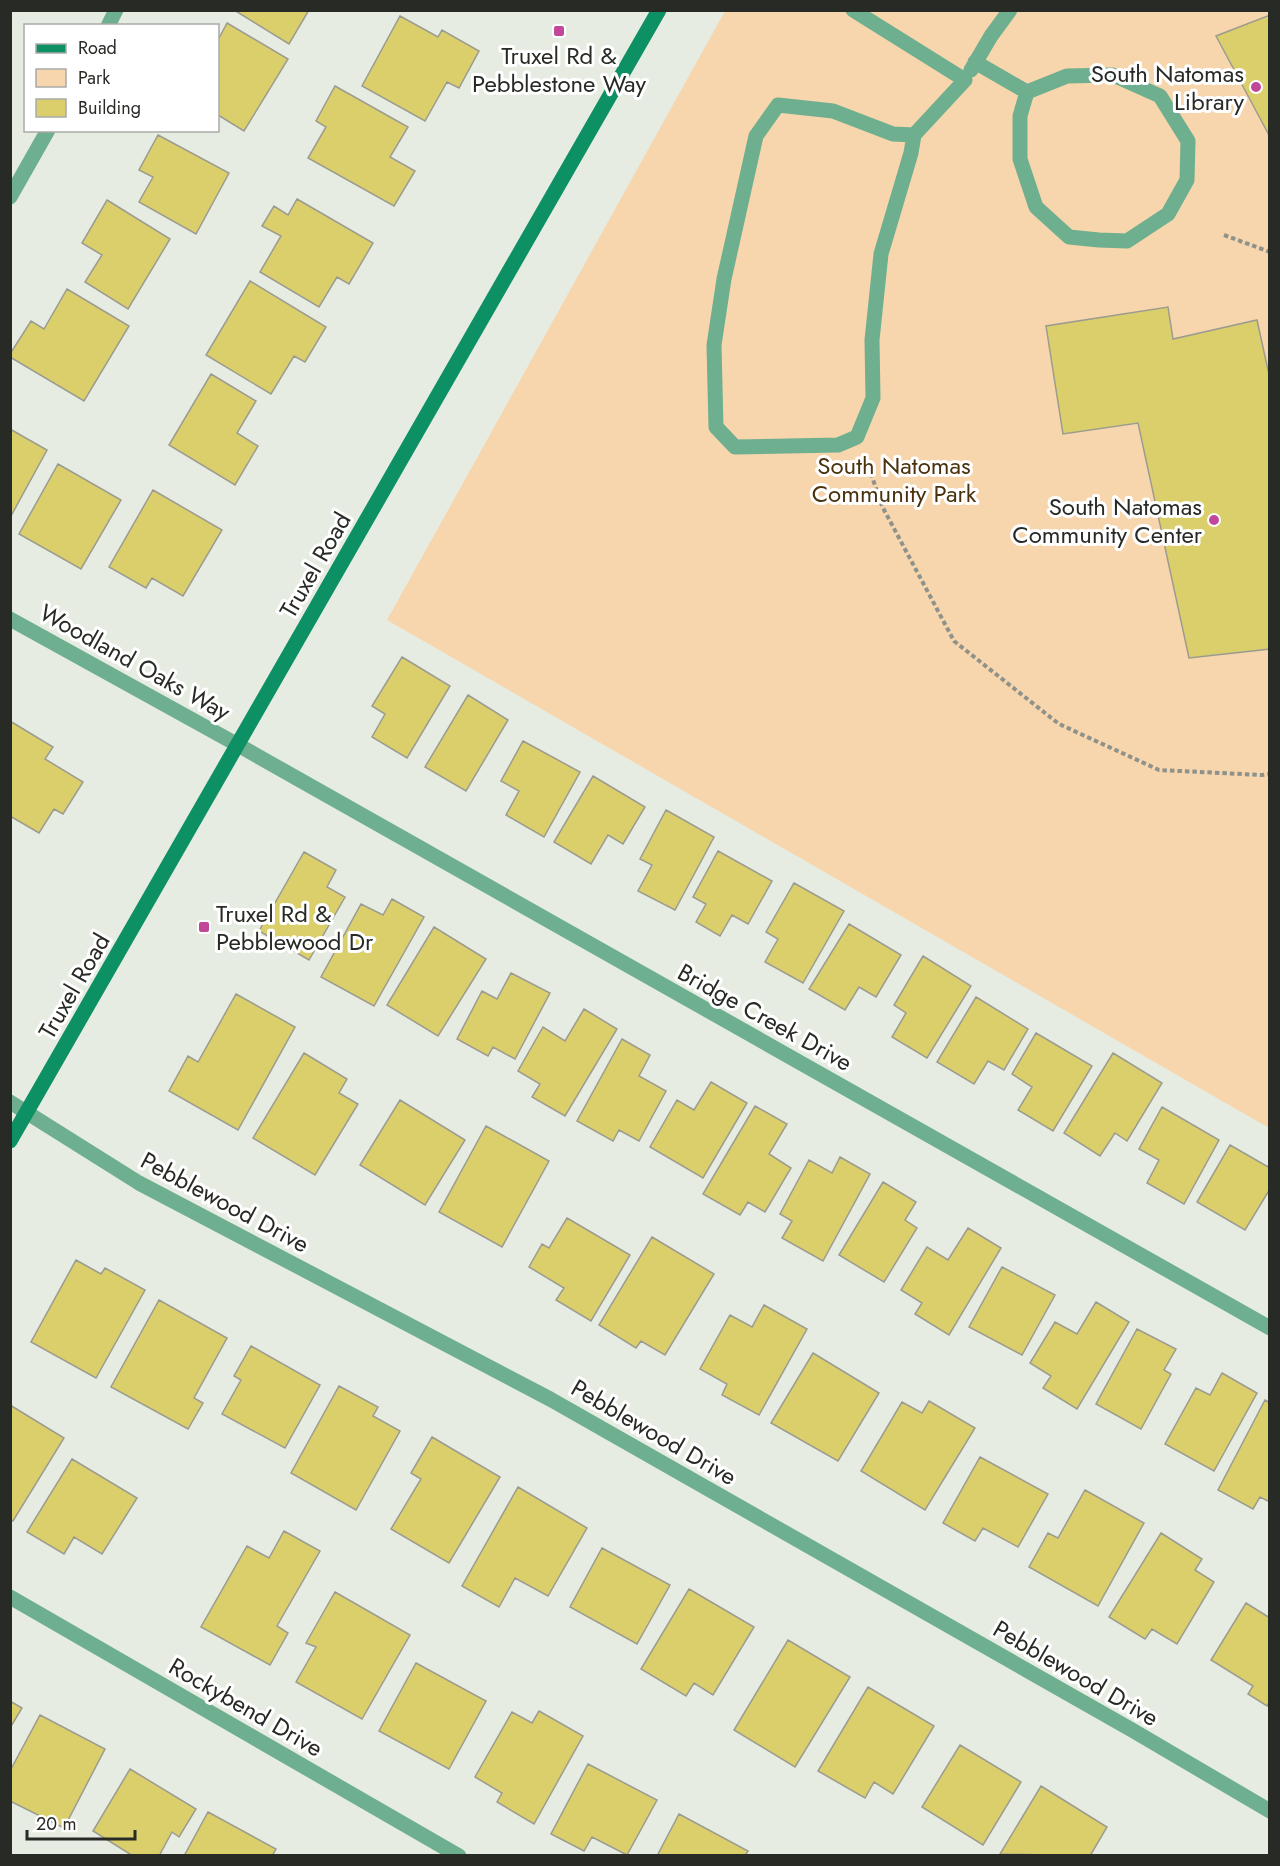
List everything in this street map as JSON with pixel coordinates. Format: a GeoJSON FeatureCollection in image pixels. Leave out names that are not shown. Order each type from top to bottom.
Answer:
{"type":"FeatureCollection","features":[{"type":"Feature","properties":{"kind":"main road","name":"Truxel Road"},"geometry":{"type":"LineString","coordinates":[[10,1141],[659,10]]}},
{"type":"Feature","properties":{"kind":"street"},"geometry":{"type":"LineString","coordinates":[[109,24],[116,10]]}},
{"type":"Feature","properties":{"kind":"street"},"geometry":{"type":"LineString","coordinates":[[853,10],[965,80]]}},
{"type":"Feature","properties":{"kind":"street"},"geometry":{"type":"LineString","coordinates":[[914,135],[893,134],[833,111],[778,105],[756,136],[724,279],[714,345],[716,427],[735,447],[838,445],[857,437],[873,398],[872,340],[881,254],[911,153],[914,135],[965,80],[991,36],[1010,10]]}},
{"type":"Feature","properties":{"kind":"street"},"geometry":{"type":"LineString","coordinates":[[975,62],[1027,92]]}},
{"type":"Feature","properties":{"kind":"street"},"geometry":{"type":"LineString","coordinates":[[1113,75],[1160,96],[1188,141],[1187,180],[1168,214],[1127,241],[1069,237],[1036,207],[1020,159],[1020,116],[1027,92],[1067,76],[1113,75]]}},
{"type":"Feature","properties":{"kind":"street"},"geometry":{"type":"LineString","coordinates":[[10,197],[47,132]]}},
{"type":"Feature","properties":{"kind":"street","name":"Woodland Oaks Way"},"geometry":{"type":"LineString","coordinates":[[10,619],[238,745]]}},
{"type":"Feature","properties":{"kind":"street","name":"Bridge Creek Drive"},"geometry":{"type":"LineString","coordinates":[[238,745],[1269,1328]]}},
{"type":"Feature","properties":{"kind":"street","name":"Pebblewood Drive"},"geometry":{"type":"LineString","coordinates":[[10,1102],[139,1183],[559,1404],[1132,1730],[1269,1811]]}},
{"type":"Feature","properties":{"kind":"street","name":"Rockybend Drive"},"geometry":{"type":"LineString","coordinates":[[10,1597],[459,1856]]}},
{"type":"Feature","properties":{"kind":"path"},"geometry":{"type":"LineString","coordinates":[[1224,236],[1269,252]]}},
{"type":"Feature","properties":{"kind":"path"},"geometry":{"type":"LineString","coordinates":[[863,451],[882,506],[954,641],[1059,724],[1159,770],[1269,774]]}},
{"type":"Feature","properties":{"kind":"green space","name":"South Natomas Community Park"},"geometry":{"type":"Polygon","coordinates":[[[725,11],[1269,11],[1269,1128],[387,620],[725,11]]]}},
{"type":"Feature","properties":{"kind":"building"},"geometry":{"type":"Polygon","coordinates":[[[234,10],[309,10],[289,44],[234,10]]]}},
{"type":"Feature","properties":{"kind":"building","name":"South Natomas Library"},"geometry":{"type":"Polygon","coordinates":[[[1270,15],[1270,137],[1216,36],[1270,15]]]}},
{"type":"Feature","properties":{"kind":"building"},"geometry":{"type":"Polygon","coordinates":[[[400,16],[438,37],[442,30],[479,51],[459,88],[447,82],[425,121],[362,86],[400,16]]]}},
{"type":"Feature","properties":{"kind":"building"},"geometry":{"type":"Polygon","coordinates":[[[227,23],[288,59],[244,131],[219,116],[219,38],[227,23]]]}},
{"type":"Feature","properties":{"kind":"building"},"geometry":{"type":"Polygon","coordinates":[[[335,86],[408,127],[390,157],[415,171],[394,206],[308,158],[326,127],[316,121],[335,86]]]}},
{"type":"Feature","properties":{"kind":"building"},"geometry":{"type":"Polygon","coordinates":[[[158,135],[229,173],[196,234],[139,202],[153,177],[139,170],[158,135]]]}},
{"type":"Feature","properties":{"kind":"building"},"geometry":{"type":"Polygon","coordinates":[[[297,199],[373,243],[349,284],[337,277],[319,307],[260,272],[281,236],[262,226],[274,206],[288,215],[297,199]]]}},
{"type":"Feature","properties":{"kind":"building"},"geometry":{"type":"Polygon","coordinates":[[[107,200],[170,239],[128,309],[85,282],[102,255],[82,243],[107,200]]]}},
{"type":"Feature","properties":{"kind":"building"},"geometry":{"type":"Polygon","coordinates":[[[250,281],[326,327],[305,362],[294,356],[271,394],[206,355],[250,281]]]}},
{"type":"Feature","properties":{"kind":"building"},"geometry":{"type":"Polygon","coordinates":[[[67,289],[129,326],[84,401],[10,357],[31,321],[44,329],[67,289]]]}},
{"type":"Feature","properties":{"kind":"building","name":"South Natomas Community Center"},"geometry":{"type":"Polygon","coordinates":[[[1168,307],[1173,339],[1257,320],[1270,379],[1270,649],[1189,658],[1138,423],[1063,434],[1046,326],[1168,307]]]}},
{"type":"Feature","properties":{"kind":"building"},"geometry":{"type":"Polygon","coordinates":[[[211,374],[256,401],[237,433],[258,446],[235,485],[169,445],[211,374]]]}},
{"type":"Feature","properties":{"kind":"building"},"geometry":{"type":"Polygon","coordinates":[[[10,429],[47,450],[11,516],[10,516],[10,429]]]}},
{"type":"Feature","properties":{"kind":"building"},"geometry":{"type":"Polygon","coordinates":[[[58,464],[121,500],[81,569],[19,534],[58,464]]]}},
{"type":"Feature","properties":{"kind":"building"},"geometry":{"type":"Polygon","coordinates":[[[153,490],[222,530],[183,596],[152,578],[146,588],[109,567],[153,490]]]}},
{"type":"Feature","properties":{"kind":"building"},"geometry":{"type":"Polygon","coordinates":[[[402,657],[450,686],[407,758],[372,737],[385,714],[372,706],[402,657]]]}},
{"type":"Feature","properties":{"kind":"building"},"geometry":{"type":"Polygon","coordinates":[[[468,695],[508,720],[466,791],[425,767],[468,695]]]}},
{"type":"Feature","properties":{"kind":"building"},"geometry":{"type":"Polygon","coordinates":[[[10,721],[53,747],[45,759],[83,782],[63,814],[54,809],[39,833],[10,816],[10,721]]]}},
{"type":"Feature","properties":{"kind":"building"},"geometry":{"type":"Polygon","coordinates":[[[523,741],[580,772],[544,837],[506,815],[519,791],[501,781],[523,741]]]}},
{"type":"Feature","properties":{"kind":"building"},"geometry":{"type":"Polygon","coordinates":[[[593,776],[645,807],[623,844],[608,835],[591,864],[554,842],[593,776]]]}},
{"type":"Feature","properties":{"kind":"building"},"geometry":{"type":"Polygon","coordinates":[[[666,810],[714,837],[675,910],[638,891],[652,865],[640,859],[666,810]]]}},
{"type":"Feature","properties":{"kind":"building"},"geometry":{"type":"Polygon","coordinates":[[[718,851],[772,881],[748,924],[732,915],[720,936],[696,922],[706,904],[693,897],[718,851]]]}},
{"type":"Feature","properties":{"kind":"building"},"geometry":{"type":"Polygon","coordinates":[[[304,852],[336,870],[327,887],[345,897],[309,960],[259,931],[304,852]]]}},
{"type":"Feature","properties":{"kind":"building"},"geometry":{"type":"Polygon","coordinates":[[[794,883],[844,911],[803,983],[765,962],[778,939],[766,932],[794,883]]]}},
{"type":"Feature","properties":{"kind":"building"},"geometry":{"type":"Polygon","coordinates":[[[392,899],[424,917],[374,1006],[321,977],[361,904],[383,915],[392,899]]]}},
{"type":"Feature","properties":{"kind":"building"},"geometry":{"type":"Polygon","coordinates":[[[849,924],[901,955],[876,997],[859,987],[845,1010],[809,989],[849,924]]]}},
{"type":"Feature","properties":{"kind":"building"},"geometry":{"type":"Polygon","coordinates":[[[434,927],[486,959],[438,1036],[387,1005],[434,927]]]}},
{"type":"Feature","properties":{"kind":"building"},"geometry":{"type":"Polygon","coordinates":[[[923,956],[971,986],[927,1058],[892,1037],[906,1013],[894,1005],[923,956]]]}},
{"type":"Feature","properties":{"kind":"building"},"geometry":{"type":"Polygon","coordinates":[[[511,973],[550,993],[515,1059],[493,1047],[488,1056],[457,1039],[482,991],[497,999],[511,973]]]}},
{"type":"Feature","properties":{"kind":"building"},"geometry":{"type":"Polygon","coordinates":[[[236,994],[295,1027],[238,1130],[169,1091],[188,1056],[198,1062],[236,994]]]}},
{"type":"Feature","properties":{"kind":"building"},"geometry":{"type":"Polygon","coordinates":[[[976,997],[1028,1029],[1004,1070],[988,1061],[974,1084],[937,1062],[976,997]]]}},
{"type":"Feature","properties":{"kind":"building"},"geometry":{"type":"Polygon","coordinates":[[[584,1009],[617,1029],[565,1116],[532,1097],[540,1084],[518,1071],[543,1027],[565,1041],[584,1009]]]}},
{"type":"Feature","properties":{"kind":"building"},"geometry":{"type":"Polygon","coordinates":[[[1036,1033],[1092,1066],[1053,1131],[1018,1110],[1032,1087],[1012,1074],[1036,1033]]]}},
{"type":"Feature","properties":{"kind":"building"},"geometry":{"type":"Polygon","coordinates":[[[622,1039],[650,1055],[639,1076],[666,1091],[639,1141],[619,1130],[613,1141],[577,1121],[622,1039]]]}},
{"type":"Feature","properties":{"kind":"building"},"geometry":{"type":"Polygon","coordinates":[[[304,1053],[347,1079],[339,1093],[358,1104],[315,1175],[253,1138],[304,1053]]]}},
{"type":"Feature","properties":{"kind":"building"},"geometry":{"type":"Polygon","coordinates":[[[1113,1053],[1162,1083],[1127,1141],[1115,1133],[1100,1156],[1064,1133],[1113,1053]]]}},
{"type":"Feature","properties":{"kind":"building"},"geometry":{"type":"Polygon","coordinates":[[[711,1082],[747,1103],[703,1178],[650,1147],[677,1100],[694,1110],[711,1082]]]}},
{"type":"Feature","properties":{"kind":"building"},"geometry":{"type":"Polygon","coordinates":[[[400,1100],[465,1140],[425,1205],[360,1165],[400,1100]]]}},
{"type":"Feature","properties":{"kind":"building"},"geometry":{"type":"Polygon","coordinates":[[[755,1106],[787,1124],[769,1154],[791,1168],[765,1212],[748,1202],[740,1215],[703,1194],[755,1106]]]}},
{"type":"Feature","properties":{"kind":"building"},"geometry":{"type":"Polygon","coordinates":[[[1162,1107],[1219,1140],[1184,1204],[1147,1183],[1159,1160],[1139,1149],[1162,1107]]]}},
{"type":"Feature","properties":{"kind":"building"},"geometry":{"type":"Polygon","coordinates":[[[486,1126],[549,1161],[502,1247],[439,1212],[486,1126]]]}},
{"type":"Feature","properties":{"kind":"building"},"geometry":{"type":"Polygon","coordinates":[[[1230,1145],[1270,1168],[1270,1189],[1245,1230],[1197,1202],[1230,1145]]]}},
{"type":"Feature","properties":{"kind":"building"},"geometry":{"type":"Polygon","coordinates":[[[840,1157],[870,1174],[823,1261],[782,1238],[792,1221],[780,1214],[809,1160],[832,1173],[840,1157]]]}},
{"type":"Feature","properties":{"kind":"building"},"geometry":{"type":"Polygon","coordinates":[[[883,1182],[916,1202],[905,1220],[917,1228],[884,1282],[839,1255],[883,1182]]]}},
{"type":"Feature","properties":{"kind":"building"},"geometry":{"type":"Polygon","coordinates":[[[567,1218],[630,1255],[591,1321],[556,1300],[564,1288],[529,1267],[542,1244],[549,1248],[567,1218]]]}},
{"type":"Feature","properties":{"kind":"building"},"geometry":{"type":"Polygon","coordinates":[[[968,1228],[1001,1248],[949,1335],[915,1314],[922,1303],[901,1290],[927,1247],[948,1260],[968,1228]]]}},
{"type":"Feature","properties":{"kind":"building"},"geometry":{"type":"Polygon","coordinates":[[[652,1237],[714,1274],[665,1355],[641,1341],[636,1348],[599,1325],[652,1237]]]}},
{"type":"Feature","properties":{"kind":"building"},"geometry":{"type":"Polygon","coordinates":[[[76,1260],[101,1274],[105,1268],[145,1290],[96,1378],[31,1342],[76,1260]]]}},
{"type":"Feature","properties":{"kind":"building"},"geometry":{"type":"Polygon","coordinates":[[[1002,1267],[1055,1295],[1022,1355],[969,1327],[1002,1267]]]}},
{"type":"Feature","properties":{"kind":"building"},"geometry":{"type":"Polygon","coordinates":[[[159,1300],[227,1338],[194,1398],[203,1403],[188,1429],[111,1387],[159,1300]]]}},
{"type":"Feature","properties":{"kind":"building"},"geometry":{"type":"Polygon","coordinates":[[[1096,1302],[1129,1322],[1077,1409],[1043,1388],[1051,1376],[1030,1363],[1055,1322],[1077,1334],[1096,1302]]]}},
{"type":"Feature","properties":{"kind":"building"},"geometry":{"type":"Polygon","coordinates":[[[764,1305],[807,1329],[759,1415],[722,1395],[727,1384],[700,1369],[730,1315],[752,1327],[764,1305]]]}},
{"type":"Feature","properties":{"kind":"building"},"geometry":{"type":"Polygon","coordinates":[[[1137,1329],[1176,1349],[1164,1370],[1171,1374],[1141,1429],[1096,1404],[1137,1329]]]}},
{"type":"Feature","properties":{"kind":"building"},"geometry":{"type":"Polygon","coordinates":[[[251,1346],[320,1385],[285,1448],[222,1414],[241,1380],[234,1376],[251,1346]]]}},
{"type":"Feature","properties":{"kind":"building"},"geometry":{"type":"Polygon","coordinates":[[[813,1353],[879,1393],[838,1461],[771,1423],[813,1353]]]}},
{"type":"Feature","properties":{"kind":"building"},"geometry":{"type":"Polygon","coordinates":[[[1222,1373],[1257,1393],[1214,1471],[1165,1444],[1196,1388],[1210,1395],[1222,1373]]]}},
{"type":"Feature","properties":{"kind":"building"},"geometry":{"type":"Polygon","coordinates":[[[339,1386],[378,1407],[373,1416],[400,1431],[356,1510],[291,1473],[339,1386]]]}},
{"type":"Feature","properties":{"kind":"building"},"geometry":{"type":"Polygon","coordinates":[[[1265,1400],[1270,1403],[1270,1502],[1260,1497],[1253,1509],[1218,1490],[1265,1400]]]}},
{"type":"Feature","properties":{"kind":"building"},"geometry":{"type":"Polygon","coordinates":[[[929,1401],[975,1428],[925,1510],[861,1471],[902,1402],[922,1413],[929,1401]]]}},
{"type":"Feature","properties":{"kind":"building"},"geometry":{"type":"Polygon","coordinates":[[[10,1405],[64,1438],[13,1521],[10,1519],[10,1405]]]}},
{"type":"Feature","properties":{"kind":"building"},"geometry":{"type":"Polygon","coordinates":[[[432,1437],[500,1477],[449,1563],[391,1529],[421,1479],[411,1473],[432,1437]]]}},
{"type":"Feature","properties":{"kind":"building"},"geometry":{"type":"Polygon","coordinates":[[[980,1457],[1048,1494],[1018,1547],[983,1528],[975,1541],[943,1523],[980,1457]]]}},
{"type":"Feature","properties":{"kind":"building"},"geometry":{"type":"Polygon","coordinates":[[[72,1459],[137,1498],[102,1554],[74,1537],[64,1554],[27,1532],[72,1459]]]}},
{"type":"Feature","properties":{"kind":"building"},"geometry":{"type":"Polygon","coordinates":[[[518,1487],[587,1528],[548,1596],[515,1578],[499,1607],[462,1586],[518,1487]]]}},
{"type":"Feature","properties":{"kind":"building"},"geometry":{"type":"Polygon","coordinates":[[[1085,1490],[1144,1523],[1098,1606],[1029,1567],[1048,1533],[1058,1538],[1085,1490]]]}},
{"type":"Feature","properties":{"kind":"building"},"geometry":{"type":"Polygon","coordinates":[[[284,1531],[320,1551],[277,1626],[288,1633],[270,1665],[201,1627],[247,1546],[269,1558],[284,1531]]]}},
{"type":"Feature","properties":{"kind":"building"},"geometry":{"type":"Polygon","coordinates":[[[1161,1533],[1202,1559],[1195,1570],[1214,1582],[1177,1644],[1152,1629],[1145,1639],[1109,1617],[1161,1533]]]}},
{"type":"Feature","properties":{"kind":"building"},"geometry":{"type":"Polygon","coordinates":[[[602,1548],[670,1585],[637,1644],[570,1607],[602,1548]]]}},
{"type":"Feature","properties":{"kind":"building"},"geometry":{"type":"Polygon","coordinates":[[[689,1589],[754,1627],[713,1695],[694,1683],[686,1696],[641,1669],[689,1589]]]}},
{"type":"Feature","properties":{"kind":"building"},"geometry":{"type":"Polygon","coordinates":[[[335,1592],[410,1635],[362,1719],[296,1682],[316,1647],[306,1643],[335,1592]]]}},
{"type":"Feature","properties":{"kind":"building"},"geometry":{"type":"Polygon","coordinates":[[[1246,1603],[1270,1618],[1270,1701],[1267,1706],[1248,1694],[1253,1686],[1211,1660],[1246,1603]]]}},
{"type":"Feature","properties":{"kind":"building"},"geometry":{"type":"Polygon","coordinates":[[[788,1640],[850,1677],[795,1767],[734,1730],[788,1640]]]}},
{"type":"Feature","properties":{"kind":"building"},"geometry":{"type":"Polygon","coordinates":[[[416,1663],[486,1701],[449,1769],[379,1731],[416,1663]]]}},
{"type":"Feature","properties":{"kind":"building"},"geometry":{"type":"Polygon","coordinates":[[[868,1687],[934,1726],[893,1794],[874,1782],[865,1798],[818,1771],[868,1687]]]}},
{"type":"Feature","properties":{"kind":"building"},"geometry":{"type":"Polygon","coordinates":[[[10,1701],[22,1708],[10,1728],[10,1701]]]}},
{"type":"Feature","properties":{"kind":"building"},"geometry":{"type":"Polygon","coordinates":[[[539,1711],[583,1736],[534,1824],[497,1802],[502,1793],[475,1777],[512,1712],[532,1723],[539,1711]]]}},
{"type":"Feature","properties":{"kind":"building"},"geometry":{"type":"Polygon","coordinates":[[[40,1715],[105,1749],[64,1828],[10,1801],[10,1771],[40,1715]]]}},
{"type":"Feature","properties":{"kind":"building"},"geometry":{"type":"Polygon","coordinates":[[[960,1745],[1021,1782],[983,1845],[922,1807],[960,1745]]]}},
{"type":"Feature","properties":{"kind":"building"},"geometry":{"type":"Polygon","coordinates":[[[588,1764],[657,1800],[627,1855],[592,1837],[584,1851],[551,1834],[588,1764]]]}},
{"type":"Feature","properties":{"kind":"building"},"geometry":{"type":"Polygon","coordinates":[[[130,1769],[196,1809],[179,1837],[172,1832],[159,1856],[133,1856],[93,1831],[130,1769]]]}},
{"type":"Feature","properties":{"kind":"building"},"geometry":{"type":"Polygon","coordinates":[[[1041,1786],[1107,1827],[1090,1856],[1000,1854],[1041,1786]]]}},
{"type":"Feature","properties":{"kind":"building"},"geometry":{"type":"Polygon","coordinates":[[[208,1812],[276,1849],[272,1856],[184,1856],[208,1812]]]}},
{"type":"Feature","properties":{"kind":"building"},"geometry":{"type":"Polygon","coordinates":[[[679,1814],[748,1851],[745,1856],[657,1856],[679,1814]]]}},
{"type":"Feature","properties":{"kind":"place","name":"Truxel Rd & Pebblestone Way"},"geometry":{"type":"Point","coordinates":[559,31]}},
{"type":"Feature","properties":{"kind":"place","name":"South Natomas Library"},"geometry":{"type":"Point","coordinates":[1256,87]}},
{"type":"Feature","properties":{"kind":"place","name":"South Natomas Community Center"},"geometry":{"type":"Point","coordinates":[1214,520]}},
{"type":"Feature","properties":{"kind":"place","name":"Truxel Rd & Pebblewood Dr"},"geometry":{"type":"Point","coordinates":[204,927]}}]}
